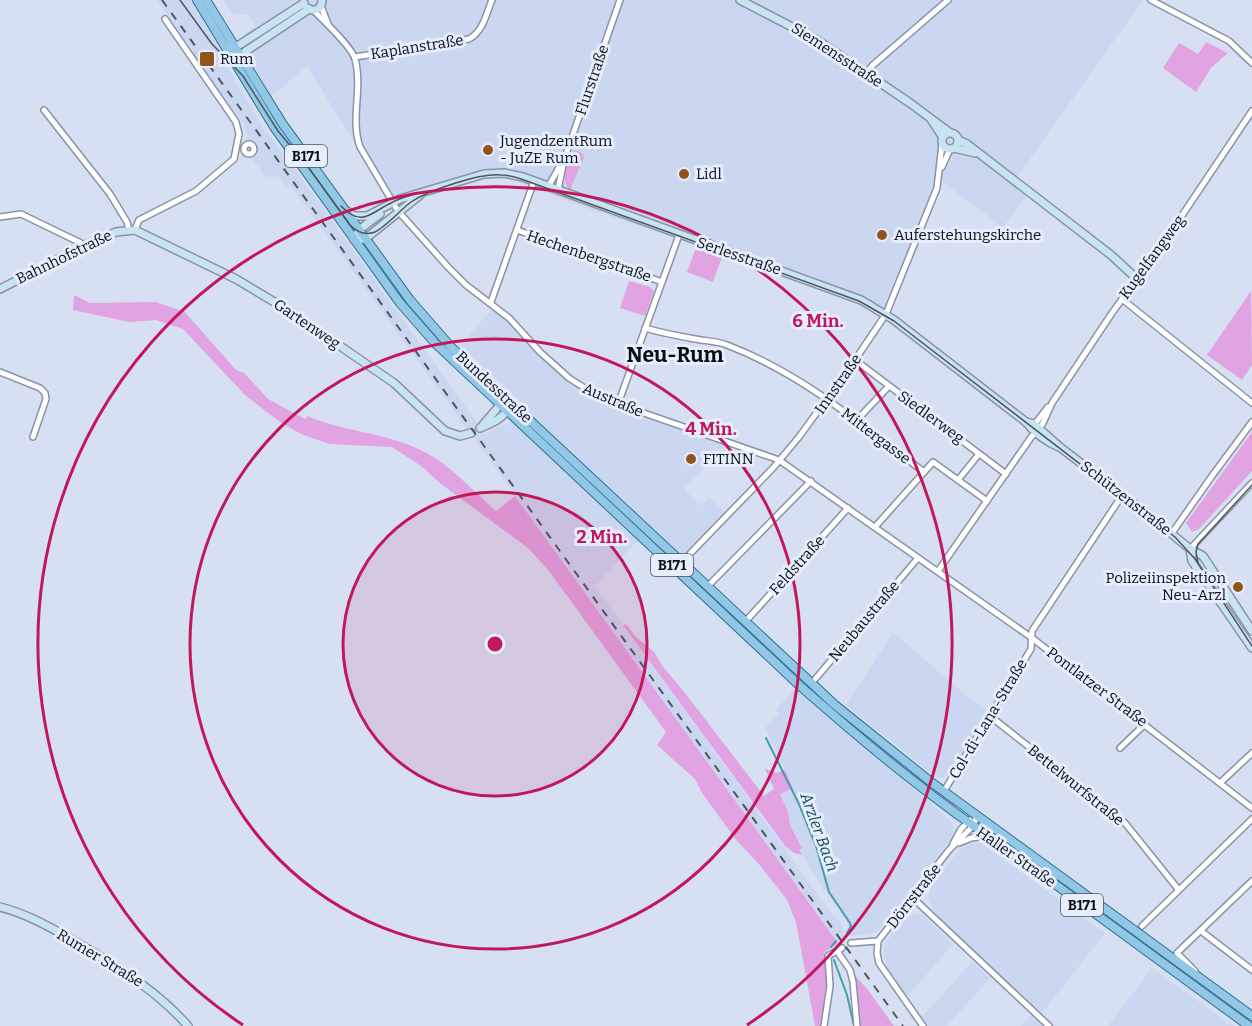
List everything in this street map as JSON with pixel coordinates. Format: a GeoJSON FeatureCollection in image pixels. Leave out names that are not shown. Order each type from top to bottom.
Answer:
{"type":"FeatureCollection","features":[{"type":"Feature","properties":{"kind":"main road","name":"B171"},"geometry":{"type":"LineString","coordinates":[[197,0],[217,30]]}},
{"type":"Feature","properties":{"kind":"main road","name":"Bundesstraße"},"geometry":{"type":"LineString","coordinates":[[206,0],[269,103],[359,230],[433,328],[681,563],[848,716]]}},
{"type":"Feature","properties":{"kind":"main road","name":"Bundesstraße"},"geometry":{"type":"LineString","coordinates":[[217,30],[274,127],[354,240],[423,331],[844,724]]}},
{"type":"Feature","properties":{"kind":"main road","name":"Haller Straße"},"geometry":{"type":"LineString","coordinates":[[848,716],[977,816],[1252,1016]]}},
{"type":"Feature","properties":{"kind":"main road","name":"Haller Straße"},"geometry":{"type":"LineString","coordinates":[[844,724],[970,824],[1249,1026]]}},
{"type":"Feature","properties":{"kind":"street","name":"Kaplanstraße"},"geometry":{"type":"LineString","coordinates":[[355,57],[469,39],[476,36],[480,30],[492,0]]}},
{"type":"Feature","properties":{"kind":"street","name":"Flurstraße"},"geometry":{"type":"LineString","coordinates":[[558,190],[564,160],[620,0]]}},
{"type":"Feature","properties":{"kind":"street","name":"Siemensstraße"},"geometry":{"type":"LineString","coordinates":[[740,0],[816,40],[866,73],[930,117],[944,138]]}},
{"type":"Feature","properties":{"kind":"street"},"geometry":{"type":"LineString","coordinates":[[866,73],[948,0]]}},
{"type":"Feature","properties":{"kind":"street"},"geometry":{"type":"LineString","coordinates":[[1151,0],[1225,39],[1252,63]]}},
{"type":"Feature","properties":{"kind":"street"},"geometry":{"type":"LineString","coordinates":[[237,51],[307,6],[322,2]]}},
{"type":"Feature","properties":{"kind":"street","name":"Kaplanstraße"},"geometry":{"type":"LineString","coordinates":[[322,2],[329,26]]}},
{"type":"Feature","properties":{"kind":"street","name":"Kaplanstraße"},"geometry":{"type":"LineString","coordinates":[[307,6],[329,26],[355,57],[357,70],[356,136],[393,204]]}},
{"type":"Feature","properties":{"kind":"street"},"geometry":{"type":"LineString","coordinates":[[165,19],[236,122],[239,134],[234,159]]}},
{"type":"Feature","properties":{"kind":"street"},"geometry":{"type":"LineString","coordinates":[[217,30],[237,51],[237,66]]}},
{"type":"Feature","properties":{"kind":"street"},"geometry":{"type":"LineString","coordinates":[[44,110],[110,194],[132,230]]}},
{"type":"Feature","properties":{"kind":"street","name":"Kugelfangweg"},"geometry":{"type":"LineString","coordinates":[[938,571],[1006,474],[1122,299],[1186,211],[1252,111]]}},
{"type":"Feature","properties":{"kind":"street"},"geometry":{"type":"LineString","coordinates":[[978,154],[946,148],[944,138],[954,134],[958,140],[978,154],[1111,255],[1137,279]]}},
{"type":"Feature","properties":{"kind":"street","name":"Innstraße"},"geometry":{"type":"LineString","coordinates":[[681,563],[779,460],[828,399],[886,314],[937,188],[944,138]]}},
{"type":"Feature","properties":{"kind":"street"},"geometry":{"type":"LineString","coordinates":[[952,148],[958,140]]}},
{"type":"Feature","properties":{"kind":"street","name":"Innstraße"},"geometry":{"type":"LineString","coordinates":[[940,172],[952,148]]}},
{"type":"Feature","properties":{"kind":"street","name":"Bahnhofstraße"},"geometry":{"type":"LineString","coordinates":[[0,289],[85,245],[116,232],[132,230],[139,220],[196,191],[245,151]]}},
{"type":"Feature","properties":{"kind":"street","name":"Flurstraße"},"geometry":{"type":"LineString","coordinates":[[548,187],[564,160]]}},
{"type":"Feature","properties":{"kind":"street","name":"Serlesstraße"},"geometry":{"type":"LineString","coordinates":[[354,240],[359,230],[400,199],[477,175],[512,174],[852,296],[886,314],[1035,430]]}},
{"type":"Feature","properties":{"kind":"street"},"geometry":{"type":"LineString","coordinates":[[490,302],[534,182]]}},
{"type":"Feature","properties":{"kind":"street","name":"Serlesstraße"},"geometry":{"type":"LineString","coordinates":[[354,240],[365,238],[422,194]]}},
{"type":"Feature","properties":{"kind":"street","name":"Serlesstraße"},"geometry":{"type":"LineString","coordinates":[[344,208],[354,216],[362,217],[393,204]]}},
{"type":"Feature","properties":{"kind":"street","name":"Austraße"},"geometry":{"type":"LineString","coordinates":[[393,204],[464,284],[509,318],[545,358],[569,378],[594,394],[618,404],[779,460],[938,571]]}},
{"type":"Feature","properties":{"kind":"street"},"geometry":{"type":"LineString","coordinates":[[0,217],[21,214],[85,245]]}},
{"type":"Feature","properties":{"kind":"street","name":"Gartenweg"},"geometry":{"type":"LineString","coordinates":[[132,230],[236,279],[286,309],[394,383],[445,431],[460,436],[471,433]]}},
{"type":"Feature","properties":{"kind":"street","name":"Hechenbergstraße"},"geometry":{"type":"LineString","coordinates":[[517,231],[662,282]]}},
{"type":"Feature","properties":{"kind":"street"},"geometry":{"type":"LineString","coordinates":[[618,404],[679,235]]}},
{"type":"Feature","properties":{"kind":"street"},"geometry":{"type":"LineString","coordinates":[[1122,299],[1252,403]]}},
{"type":"Feature","properties":{"kind":"street","name":"Mittergasse"},"geometry":{"type":"LineString","coordinates":[[645,328],[670,335],[725,344],[802,382],[924,472]]}},
{"type":"Feature","properties":{"kind":"street","name":"Siedlerweg"},"geometry":{"type":"LineString","coordinates":[[855,360],[947,432],[950,430],[1006,474]]}},
{"type":"Feature","properties":{"kind":"street"},"geometry":{"type":"LineString","coordinates":[[0,372],[40,388],[45,393],[46,399],[33,437]]}},
{"type":"Feature","properties":{"kind":"street"},"geometry":{"type":"LineString","coordinates":[[856,421],[889,386]]}},
{"type":"Feature","properties":{"kind":"street"},"geometry":{"type":"LineString","coordinates":[[510,402],[507,411],[499,418],[480,428],[500,405],[510,402]]}},
{"type":"Feature","properties":{"kind":"street"},"geometry":{"type":"LineString","coordinates":[[1172,533],[1252,422]]}},
{"type":"Feature","properties":{"kind":"street","name":"Schützenstraße"},"geometry":{"type":"LineString","coordinates":[[1035,430],[1123,494],[1190,549],[1203,556],[1252,631]]}},
{"type":"Feature","properties":{"kind":"street"},"geometry":{"type":"LineString","coordinates":[[958,480],[979,454]]}},
{"type":"Feature","properties":{"kind":"street","name":"Mittergasse"},"geometry":{"type":"LineString","coordinates":[[874,527],[933,462],[987,501]]}},
{"type":"Feature","properties":{"kind":"street"},"geometry":{"type":"LineString","coordinates":[[707,587],[811,482]]}},
{"type":"Feature","properties":{"kind":"street"},"geometry":{"type":"LineString","coordinates":[[1190,549],[1252,483]]}},
{"type":"Feature","properties":{"kind":"street","name":"Col-di-Lana-Straße"},"geometry":{"type":"LineString","coordinates":[[944,791],[1031,649],[1032,631],[1123,494]]}},
{"type":"Feature","properties":{"kind":"street","name":"Feldstraße"},"geometry":{"type":"LineString","coordinates":[[745,622],[848,508]]}},
{"type":"Feature","properties":{"kind":"street","name":"Schützenstraße"},"geometry":{"type":"LineString","coordinates":[[1190,549],[1192,561],[1252,648]]}},
{"type":"Feature","properties":{"kind":"street","name":"Neubaustraße"},"geometry":{"type":"LineString","coordinates":[[811,684],[918,558]]}},
{"type":"Feature","properties":{"kind":"street","name":"Pontlatzer Straße"},"geometry":{"type":"LineString","coordinates":[[938,571],[1032,638],[1252,808]]}},
{"type":"Feature","properties":{"kind":"street","name":"Bettelwurfstraße"},"geometry":{"type":"LineString","coordinates":[[990,716],[1125,823],[1178,889]]}},
{"type":"Feature","properties":{"kind":"street"},"geometry":{"type":"LineString","coordinates":[[1120,748],[1145,724]]}},
{"type":"Feature","properties":{"kind":"street"},"geometry":{"type":"LineString","coordinates":[[1220,783],[1252,753]]}},
{"type":"Feature","properties":{"kind":"street","name":"Dörrstraße"},"geometry":{"type":"LineString","coordinates":[[923,1026],[879,963],[878,941],[977,816]]}},
{"type":"Feature","properties":{"kind":"street"},"geometry":{"type":"LineString","coordinates":[[1142,926],[1252,819]]}},
{"type":"Feature","properties":{"kind":"street","name":"Dörrstraße"},"geometry":{"type":"LineString","coordinates":[[949,850],[970,824]]}},
{"type":"Feature","properties":{"kind":"street"},"geometry":{"type":"LineString","coordinates":[[955,844],[971,838],[987,836]]}},
{"type":"Feature","properties":{"kind":"street"},"geometry":{"type":"LineString","coordinates":[[1252,881],[1201,931],[1252,969]]}},
{"type":"Feature","properties":{"kind":"street"},"geometry":{"type":"LineString","coordinates":[[913,898],[1049,1026]]}},
{"type":"Feature","properties":{"kind":"street","name":"Rumer Straße"},"geometry":{"type":"LineString","coordinates":[[0,907],[50,927],[128,973],[157,994],[188,1026]]}},
{"type":"Feature","properties":{"kind":"street","name":"Haller Straße"},"geometry":{"type":"LineString","coordinates":[[1201,931],[1177,953],[1211,987]]}},
{"type":"Feature","properties":{"kind":"street","name":"Dörrstraße"},"geometry":{"type":"LineString","coordinates":[[851,943],[861,940],[878,941]]}},
{"type":"Feature","properties":{"kind":"street"},"geometry":{"type":"LineString","coordinates":[[824,1026],[830,987],[828,956],[839,949],[850,970],[853,982],[857,1026]]}},
{"type":"Feature","properties":{"kind":"shaded area"},"geometry":{"type":"Polygon","coordinates":[[[157,0],[193,0],[217,34],[228,68],[264,129],[486,435],[497,427],[509,424],[528,408],[460,345],[495,306],[551,363],[594,394],[728,442],[684,489],[701,506],[709,497],[728,515],[678,566],[644,534],[595,586],[831,913],[840,920],[846,936],[838,942],[305,205],[289,184],[286,187],[278,175],[273,178],[265,176],[252,159],[244,158],[240,152],[242,142],[249,136],[244,129],[246,127],[192,55],[194,53],[157,0]]]}},
{"type":"Feature","properties":{"kind":"shaded area"},"geometry":{"type":"Polygon","coordinates":[[[223,0],[1143,0],[1013,183],[1028,195],[1003,227],[941,181],[886,314],[846,297],[569,202],[500,174],[393,206],[307,66],[271,97],[251,62],[243,35],[256,27],[247,14],[233,14],[223,0]]]}},
{"type":"Feature","properties":{"kind":"shaded area"},"geometry":{"type":"Polygon","coordinates":[[[1206,42],[1228,53],[1211,68],[1196,92],[1163,68],[1179,43],[1198,54],[1206,42]]]}},
{"type":"Feature","properties":{"kind":"shaded area"},"geometry":{"type":"Polygon","coordinates":[[[574,150],[582,153],[584,157],[570,190],[565,176],[574,150]]]}},
{"type":"Feature","properties":{"kind":"shaded area"},"geometry":{"type":"Polygon","coordinates":[[[696,248],[722,257],[713,282],[687,272],[696,248]]]}},
{"type":"Feature","properties":{"kind":"shaded area"},"geometry":{"type":"Polygon","coordinates":[[[629,281],[650,287],[654,291],[645,316],[620,308],[629,281]]]}},
{"type":"Feature","properties":{"kind":"shaded area"},"geometry":{"type":"Polygon","coordinates":[[[1251,291],[1252,365],[1242,380],[1207,355],[1251,291]]]}},
{"type":"Feature","properties":{"kind":"shaded area"},"geometry":{"type":"Polygon","coordinates":[[[74,295],[90,303],[156,302],[185,312],[236,370],[244,373],[268,399],[305,419],[307,416],[417,448],[447,467],[496,511],[515,496],[838,943],[824,955],[828,987],[822,1026],[815,1026],[796,922],[787,900],[737,841],[702,793],[695,779],[657,745],[666,732],[549,571],[528,548],[441,484],[421,466],[392,447],[329,444],[301,434],[280,422],[245,395],[183,329],[156,320],[129,322],[73,310],[74,295]]]}},
{"type":"Feature","properties":{"kind":"shaded area"},"geometry":{"type":"Polygon","coordinates":[[[1252,432],[1252,471],[1199,529],[1192,532],[1186,523],[1252,432]]]}},
{"type":"Feature","properties":{"kind":"shaded area"},"geometry":{"type":"Polygon","coordinates":[[[738,621],[853,725],[957,806],[956,808],[864,737],[738,621]]]}},
{"type":"Feature","properties":{"kind":"shaded area"},"geometry":{"type":"Polygon","coordinates":[[[626,624],[635,636],[654,652],[764,796],[774,789],[765,769],[777,773],[785,770],[793,788],[780,794],[788,812],[790,825],[802,848],[799,850],[802,855],[794,853],[785,846],[623,625],[626,624]]]}},
{"type":"Feature","properties":{"kind":"shaded area"},"geometry":{"type":"Polygon","coordinates":[[[893,632],[970,699],[989,712],[949,775],[945,777],[937,778],[846,705],[893,632]]]}},
{"type":"Feature","properties":{"kind":"shaded area"},"geometry":{"type":"Polygon","coordinates":[[[795,688],[952,823],[954,831],[950,841],[876,933],[850,936],[845,918],[799,850],[802,847],[790,824],[788,812],[779,794],[793,787],[765,728],[779,713],[776,710],[795,688]]]}},
{"type":"Feature","properties":{"kind":"shaded area"},"geometry":{"type":"Polygon","coordinates":[[[972,842],[980,843],[989,849],[1105,933],[1040,1016],[1049,1026],[1021,1026],[1034,1012],[937,921],[928,899],[931,887],[960,849],[972,842]]]}},
{"type":"Feature","properties":{"kind":"shaded area"},"geometry":{"type":"Polygon","coordinates":[[[1029,859],[1252,1021],[1252,1025],[1028,861],[1029,859]]]}},
{"type":"Feature","properties":{"kind":"shaded area"},"geometry":{"type":"Polygon","coordinates":[[[917,913],[953,944],[907,997],[887,969],[883,952],[886,942],[905,918],[917,913]]]}},
{"type":"Feature","properties":{"kind":"shaded area"},"geometry":{"type":"Polygon","coordinates":[[[972,962],[990,978],[947,1026],[928,1026],[922,1017],[972,962]]]}},
{"type":"Feature","properties":{"kind":"shaded area"},"geometry":{"type":"Polygon","coordinates":[[[1152,968],[1233,1026],[1108,1026],[1152,968]]]}},
{"type":"Feature","properties":{"kind":"shaded area"},"geometry":{"type":"Polygon","coordinates":[[[850,970],[868,990],[894,1026],[857,1026],[850,970]]]}},
{"type":"Feature","properties":{"kind":"waterway","name":"Arzler Bach"},"geometry":{"type":"LineString","coordinates":[[766,738],[799,804],[816,846],[829,892],[850,923],[851,926],[847,933]]}},
{"type":"Feature","properties":{"kind":"waterway","name":"Arzler Bach"},"geometry":{"type":"LineString","coordinates":[[831,947],[836,941]]}},
{"type":"Feature","properties":{"kind":"waterway","name":"Arzler Bach"},"geometry":{"type":"LineString","coordinates":[[834,960],[847,995],[854,1026]]}},
{"type":"Feature","properties":{"kind":"tram line"},"geometry":{"type":"LineString","coordinates":[[180,0],[212,44],[243,76],[278,131],[355,229],[364,233],[375,232],[419,197],[468,180],[492,175],[506,175],[859,301],[894,321],[1175,537],[1195,559],[1252,646]]}},
{"type":"Feature","properties":{"kind":"tram line"},"geometry":{"type":"LineString","coordinates":[[341,206],[348,213],[361,217],[418,193]]}},
{"type":"Feature","properties":{"kind":"tram line"},"geometry":{"type":"LineString","coordinates":[[1198,562],[1196,552],[1198,544],[1252,485]]}},
{"type":"Feature","properties":{"kind":"railway"},"geometry":{"type":"LineString","coordinates":[[162,0],[903,1026]]}},
{"type":"Feature","properties":{"kind":"place","name":"Rum"},"geometry":{"type":"Point","coordinates":[207,59]}},
{"type":"Feature","properties":{"kind":"place","name":"JugendzentRum - JuZE Rum"},"geometry":{"type":"Point","coordinates":[488,150]}},
{"type":"Feature","properties":{"kind":"place","name":"Lidl"},"geometry":{"type":"Point","coordinates":[684,174]}},
{"type":"Feature","properties":{"kind":"place","name":"Auferstehungskirche"},"geometry":{"type":"Point","coordinates":[882,235]}},
{"type":"Feature","properties":{"kind":"place","name":"FITINN"},"geometry":{"type":"Point","coordinates":[691,459]}},
{"type":"Feature","properties":{"kind":"place","name":"Polizeiinspektion Neu-Arzl"},"geometry":{"type":"Point","coordinates":[1238,587]}},
{"type":"Feature","properties":{"kind":"district","name":"Neu-Rum"},"geometry":{"type":"Point","coordinates":[675,355]}}]}
